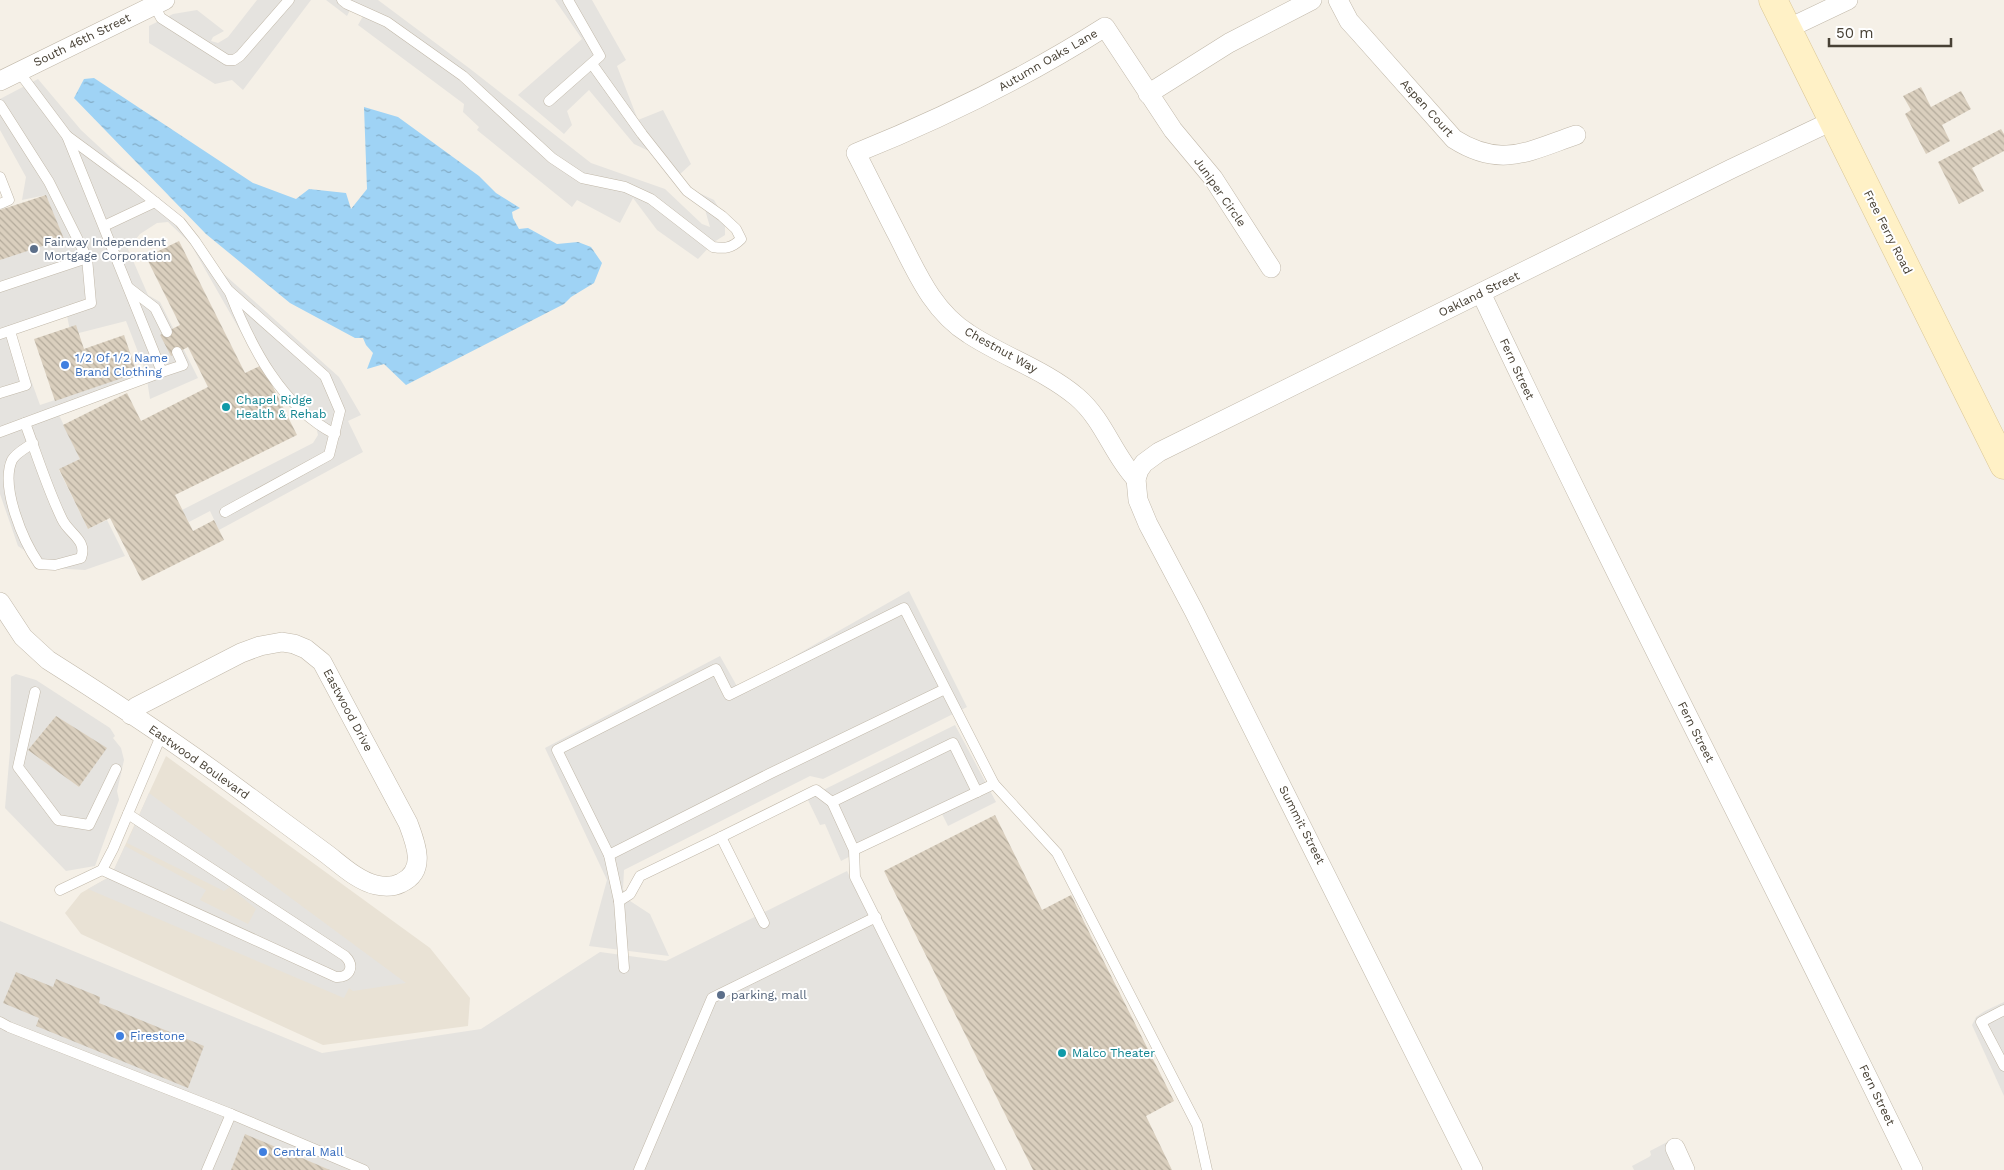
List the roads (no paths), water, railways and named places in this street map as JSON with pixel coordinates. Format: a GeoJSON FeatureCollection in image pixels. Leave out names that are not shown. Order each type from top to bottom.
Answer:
{"type":"FeatureCollection","features":[{"type":"Feature","properties":{"kind":"street"},"geometry":{"type":"LineString","coordinates":[[1148,94],[1229,43],[1312,0]]}},
{"type":"Feature","properties":{"kind":"street","name":"Aspen Court"},"geometry":{"type":"LineString","coordinates":[[1338,0],[1349,21],[1358,32],[1454,138],[1470,148],[1486,154],[1504,156],[1522,154],[1576,135]]}},
{"type":"Feature","properties":{"kind":"street","name":"Free Ferry Road"},"geometry":{"type":"LineString","coordinates":[[1773,0],[2004,465]]}},
{"type":"Feature","properties":{"kind":"street"},"geometry":{"type":"LineString","coordinates":[[1787,29],[1848,0]]}},
{"type":"Feature","properties":{"kind":"street","name":"South 46th Street"},"geometry":{"type":"LineString","coordinates":[[0,81],[159,2]]}},
{"type":"Feature","properties":{"kind":"street","name":"Autumn Oaks Lane"},"geometry":{"type":"LineString","coordinates":[[856,153],[993,92],[1105,27],[1148,94]]}},
{"type":"Feature","properties":{"kind":"street","name":"Juniper Circle"},"geometry":{"type":"LineString","coordinates":[[1148,94],[1173,130],[1213,178],[1271,268]]}},
{"type":"Feature","properties":{"kind":"street","name":"Oakland Street"},"geometry":{"type":"LineString","coordinates":[[1136,479],[1144,463],[1159,452],[1731,169],[1832,121]]}},
{"type":"Feature","properties":{"kind":"street","name":"Chestnut Way"},"geometry":{"type":"LineString","coordinates":[[856,153],[923,285],[938,306],[969,334],[1059,383],[1078,398],[1095,416],[1125,467],[1136,479]]}},
{"type":"Feature","properties":{"kind":"street","name":"Fern Street"},"geometry":{"type":"LineString","coordinates":[[1481,293],[1536,410],[1809,956],[1913,1170]]}},
{"type":"Feature","properties":{"kind":"street","name":"Summit Street"},"geometry":{"type":"LineString","coordinates":[[1136,479],[1138,500],[1148,524],[1194,611],[1473,1170]]}},
{"type":"Feature","properties":{"kind":"street","name":"Eastwood Boulevard"},"geometry":{"type":"LineString","coordinates":[[0,602],[32,647],[48,660],[235,786],[342,866],[375,885],[396,886],[414,873]]}},
{"type":"Feature","properties":{"kind":"street","name":"Eastwood Drive"},"geometry":{"type":"LineString","coordinates":[[131,715],[136,707],[241,652],[282,642],[306,649],[322,662],[408,823],[416,842],[418,856],[414,873]]}},
{"type":"Feature","properties":{"kind":"street"},"geometry":{"type":"LineString","coordinates":[[1674,1148],[1684,1170]]}},
{"type":"Feature","properties":{"kind":"lane"},"geometry":{"type":"LineString","coordinates":[[159,2],[161,18],[227,60],[234,60],[240,56],[289,0]]}},
{"type":"Feature","properties":{"kind":"lane"},"geometry":{"type":"LineString","coordinates":[[342,0],[387,22],[463,76],[552,158],[582,178],[625,187],[651,199],[713,247],[724,248],[735,245],[741,239],[736,229],[722,216],[687,191],[642,134],[592,64]]}},
{"type":"Feature","properties":{"kind":"lane"},"geometry":{"type":"LineString","coordinates":[[549,101],[600,56],[568,0]]}},
{"type":"Feature","properties":{"kind":"lane"},"geometry":{"type":"LineString","coordinates":[[19,72],[67,136],[162,372]]}},
{"type":"Feature","properties":{"kind":"lane"},"geometry":{"type":"LineString","coordinates":[[0,105],[49,182],[87,258],[91,303],[5,333],[26,385],[0,393]]}},
{"type":"Feature","properties":{"kind":"lane"},"geometry":{"type":"LineString","coordinates":[[67,136],[180,222],[228,290],[242,325],[274,379],[320,426],[335,434]]}},
{"type":"Feature","properties":{"kind":"lane"},"geometry":{"type":"LineString","coordinates":[[0,177],[9,200],[0,204]]}},
{"type":"Feature","properties":{"kind":"lane"},"geometry":{"type":"LineString","coordinates":[[104,226],[155,202]]}},
{"type":"Feature","properties":{"kind":"lane"},"geometry":{"type":"LineString","coordinates":[[0,287],[87,258]]}},
{"type":"Feature","properties":{"kind":"lane"},"geometry":{"type":"LineString","coordinates":[[128,287],[155,308],[167,332]]}},
{"type":"Feature","properties":{"kind":"lane"},"geometry":{"type":"LineString","coordinates":[[225,512],[329,455],[340,411],[325,376],[228,290]]}},
{"type":"Feature","properties":{"kind":"lane"},"geometry":{"type":"LineString","coordinates":[[0,432],[183,365],[178,352]]}},
{"type":"Feature","properties":{"kind":"lane"},"geometry":{"type":"LineString","coordinates":[[26,423],[62,521],[79,540],[83,552],[81,558],[55,565],[39,564],[27,546],[9,503],[7,469],[13,457],[33,443]]}},
{"type":"Feature","properties":{"kind":"lane"},"geometry":{"type":"LineString","coordinates":[[624,968],[619,901],[609,855],[557,750],[716,668],[729,695],[904,608],[994,784],[1057,853],[1198,1125],[1207,1170]]}},
{"type":"Feature","properties":{"kind":"lane"},"geometry":{"type":"LineString","coordinates":[[609,855],[768,774],[945,689]]}},
{"type":"Feature","properties":{"kind":"lane"},"geometry":{"type":"LineString","coordinates":[[35,692],[18,768],[58,820],[89,825],[116,769]]}},
{"type":"Feature","properties":{"kind":"lane"},"geometry":{"type":"LineString","coordinates":[[60,890],[102,870],[161,736]]}},
{"type":"Feature","properties":{"kind":"lane"},"geometry":{"type":"LineString","coordinates":[[832,802],[953,743],[977,792]]}},
{"type":"Feature","properties":{"kind":"lane"},"geometry":{"type":"LineString","coordinates":[[854,850],[994,784]]}},
{"type":"Feature","properties":{"kind":"lane"},"geometry":{"type":"LineString","coordinates":[[619,901],[630,894],[640,876],[816,790],[832,802],[854,850],[856,876],[1001,1170]]}},
{"type":"Feature","properties":{"kind":"lane"},"geometry":{"type":"LineString","coordinates":[[102,870],[336,977],[343,978],[349,973],[351,968],[350,961],[345,956],[128,814]]}},
{"type":"Feature","properties":{"kind":"lane"},"geometry":{"type":"LineString","coordinates":[[721,837],[764,923]]}},
{"type":"Feature","properties":{"kind":"lane"},"geometry":{"type":"LineString","coordinates":[[639,1170],[712,998],[876,918]]}},
{"type":"Feature","properties":{"kind":"lane"},"geometry":{"type":"LineString","coordinates":[[2004,1010],[1981,1022],[2004,1066]]}},
{"type":"Feature","properties":{"kind":"lane"},"geometry":{"type":"LineString","coordinates":[[0,1022],[231,1114],[364,1170]]}},
{"type":"Feature","properties":{"kind":"lane"},"geometry":{"type":"LineString","coordinates":[[206,1170],[231,1114]]}},
{"type":"Feature","properties":{"kind":"water"},"geometry":{"type":"Polygon","coordinates":[[[94,78],[253,183],[296,199],[309,189],[346,193],[351,209],[367,189],[364,107],[398,117],[479,176],[496,193],[520,208],[512,212],[519,229],[528,228],[557,244],[578,242],[591,247],[602,263],[594,283],[571,297],[564,304],[406,385],[384,364],[367,369],[373,353],[363,338],[355,338],[290,303],[206,234],[74,98],[84,79],[94,78]]]}},
{"type":"Feature","properties":{"kind":"place","name":"Fairway Independent Mortgage Corporation"},"geometry":{"type":"Point","coordinates":[34,249]}},
{"type":"Feature","properties":{"kind":"place","name":"1/2 Of 1/2 Name Brand Clothing"},"geometry":{"type":"Point","coordinates":[65,365]}},
{"type":"Feature","properties":{"kind":"place","name":"Chapel Ridge Health & Rehab"},"geometry":{"type":"Point","coordinates":[226,407]}},
{"type":"Feature","properties":{"kind":"place","name":"parking, mall"},"geometry":{"type":"Point","coordinates":[721,995]}},
{"type":"Feature","properties":{"kind":"place","name":"Firestone"},"geometry":{"type":"Point","coordinates":[120,1036]}},
{"type":"Feature","properties":{"kind":"place","name":"Malco Theater"},"geometry":{"type":"Point","coordinates":[1062,1053]}},
{"type":"Feature","properties":{"kind":"place","name":"Central Mall"},"geometry":{"type":"Point","coordinates":[263,1152]}}]}
